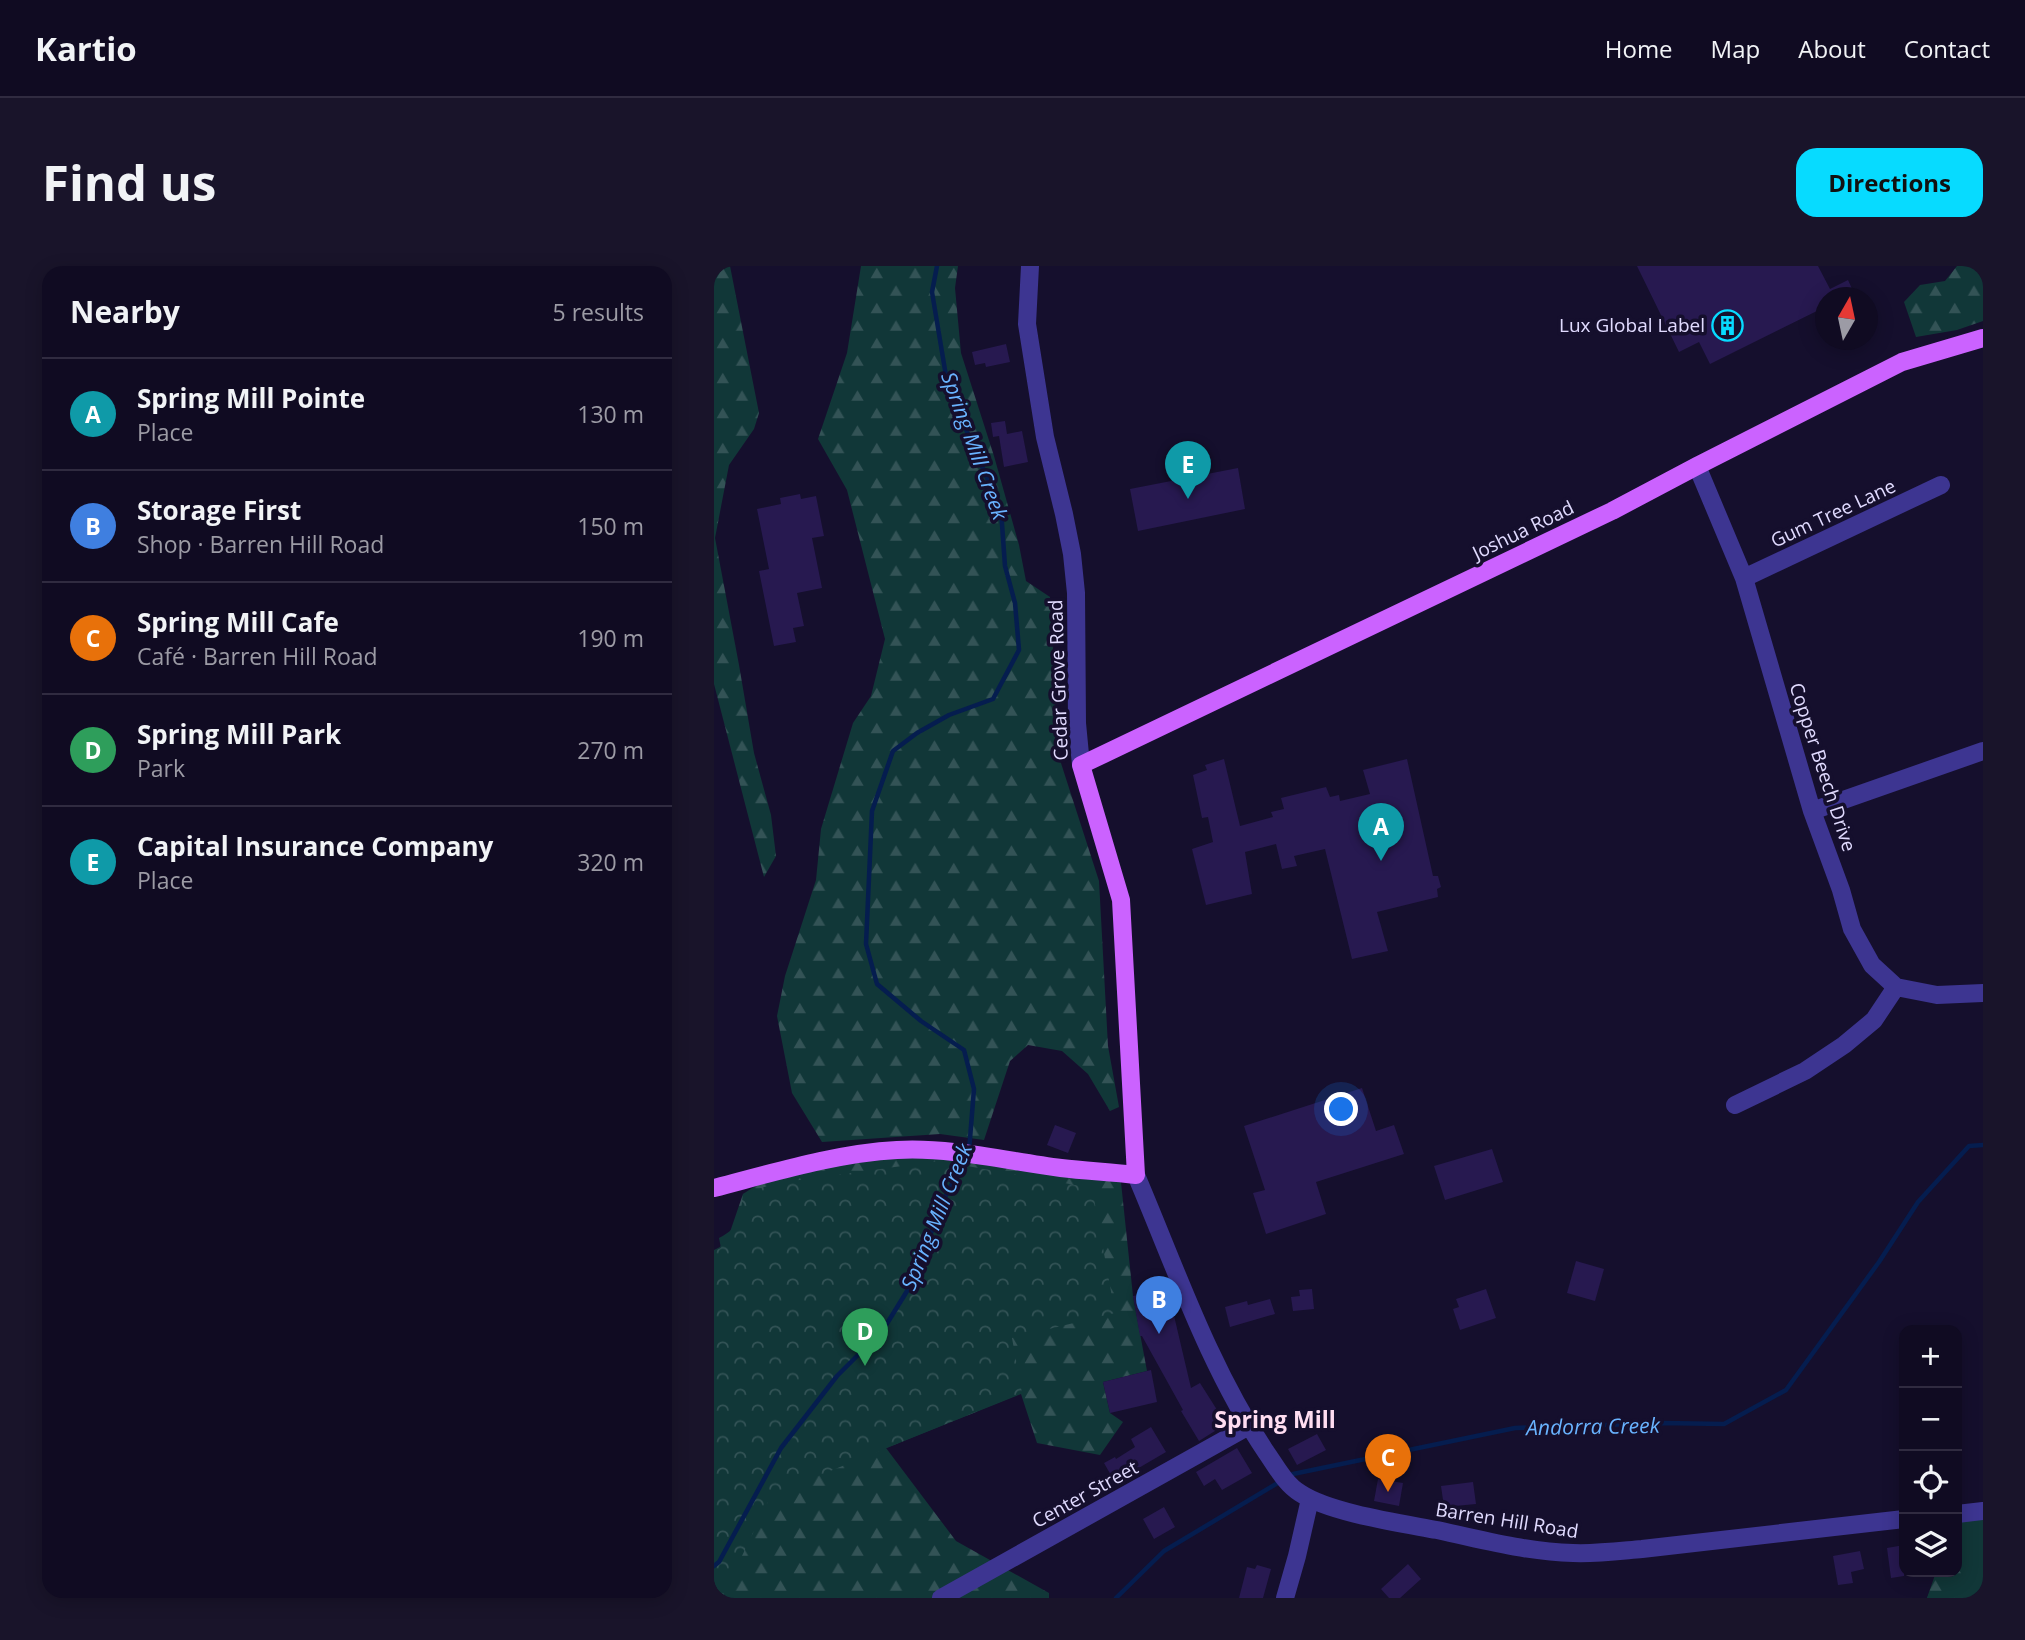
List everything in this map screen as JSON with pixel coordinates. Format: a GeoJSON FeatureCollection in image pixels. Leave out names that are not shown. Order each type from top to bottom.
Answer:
{"type":"FeatureCollection","features":[{"type":"Feature","properties":{"kind":"main road","name":"Joshua Road"},"geometry":{"type":"LineString","coordinates":[[1081,765],[1612,511],[1902,362],[1983,338]]}},
{"type":"Feature","properties":{"kind":"main road","name":"Cedar Grove Road"},"geometry":{"type":"LineString","coordinates":[[1081,765],[1121,900],[1136,1175]]}},
{"type":"Feature","properties":{"kind":"main road"},"geometry":{"type":"LineString","coordinates":[[714,1188],[778,1171],[866,1153],[899,1150],[938,1151],[1136,1175]]}},
{"type":"Feature","properties":{"kind":"street","name":"Cedar Grove Road"},"geometry":{"type":"LineString","coordinates":[[1030,266],[1027,324],[1045,437],[1072,554],[1076,593],[1077,723],[1081,765]]}},
{"type":"Feature","properties":{"kind":"street","name":"Copper Beech Drive"},"geometry":{"type":"LineString","coordinates":[[1697,466],[1744,578],[1812,811],[1841,890],[1852,929],[1872,965],[1896,987]]}},
{"type":"Feature","properties":{"kind":"street","name":"Gum Tree Lane"},"geometry":{"type":"LineString","coordinates":[[1744,578],[1941,485]]}},
{"type":"Feature","properties":{"kind":"street"},"geometry":{"type":"LineString","coordinates":[[1812,811],[1983,751]]}},
{"type":"Feature","properties":{"kind":"street"},"geometry":{"type":"LineString","coordinates":[[1735,1105],[1805,1072],[1844,1045],[1874,1020],[1896,987],[1937,995],[1983,993]]}},
{"type":"Feature","properties":{"kind":"street","name":"Barren Hill Road"},"geometry":{"type":"LineString","coordinates":[[1136,1175],[1213,1360],[1249,1426],[1275,1466],[1289,1484],[1310,1499],[1351,1512],[1464,1536],[1525,1548],[1572,1553],[1642,1549],[1899,1520]]}},
{"type":"Feature","properties":{"kind":"street","name":"Center Street"},"geometry":{"type":"LineString","coordinates":[[941,1598],[1249,1426]]}},
{"type":"Feature","properties":{"kind":"street"},"geometry":{"type":"LineString","coordinates":[[1285,1598],[1310,1499]]}},
{"type":"Feature","properties":{"kind":"street"},"geometry":{"type":"LineString","coordinates":[[1962,1513],[1983,1511]]}},
{"type":"Feature","properties":{"kind":"green space"},"geometry":{"type":"Polygon","coordinates":[[[714,266],[730,266],[759,413],[754,429],[729,465],[715,538],[754,753],[771,815],[776,856],[764,877],[714,684],[714,266]]]}},
{"type":"Feature","properties":{"kind":"green space"},"geometry":{"type":"Polygon","coordinates":[[[861,266],[958,266],[955,288],[961,353],[994,456],[1019,545],[1026,581],[1050,597],[1059,757],[1099,881],[1108,1046],[1119,1107],[1110,1111],[1088,1074],[1062,1051],[1028,1045],[1010,1061],[984,1140],[940,1134],[822,1142],[792,1093],[777,1016],[785,976],[816,880],[821,829],[853,723],[871,696],[885,639],[847,490],[818,439],[847,353],[861,266]]]}},
{"type":"Feature","properties":{"kind":"green space"},"geometry":{"type":"Polygon","coordinates":[[[1957,266],[1983,266],[1983,321],[1957,330],[1916,337],[1904,302],[1920,285],[1945,281],[1957,266]]]}},
{"type":"Feature","properties":{"kind":"green space"},"geometry":{"type":"Polygon","coordinates":[[[866,1153],[1120,1173],[1133,1296],[1147,1371],[1103,1382],[1110,1413],[1123,1422],[1100,1455],[1037,1443],[1021,1394],[886,1448],[956,1541],[1049,1593],[1049,1598],[714,1598],[714,1250],[720,1247],[730,1232],[743,1194],[778,1171],[866,1153]]]}},
{"type":"Feature","properties":{"kind":"green space"},"geometry":{"type":"Polygon","coordinates":[[[939,1161],[1092,1188],[1115,1313],[1012,1338],[1022,1393],[771,1495],[722,1598],[714,1598],[714,1251],[721,1248],[719,1238],[735,1225],[740,1215],[743,1194],[777,1183],[939,1161]]]}},
{"type":"Feature","properties":{"kind":"green space"},"geometry":{"type":"Polygon","coordinates":[[[1983,1511],[1983,1598],[1927,1598],[1936,1577],[1962,1577],[1962,1513],[1983,1511]]]}},
{"type":"Feature","properties":{"kind":"green space"},"geometry":{"type":"Polygon","coordinates":[[[1962,1568],[1965,1582],[1960,1598],[1927,1598],[1934,1577],[1962,1577],[1962,1568]]]}},
{"type":"Feature","properties":{"kind":"building","name":"Lux Global Label"},"geometry":{"type":"Polygon","coordinates":[[[1637,266],[1818,266],[1829,287],[1815,287],[1815,312],[1710,364],[1699,342],[1679,352],[1637,266]]]}},
{"type":"Feature","properties":{"kind":"building","name":"Lux Global Label"},"geometry":{"type":"Polygon","coordinates":[[[1848,280],[1851,287],[1834,287],[1848,280]]]}},
{"type":"Feature","properties":{"kind":"building"},"geometry":{"type":"Polygon","coordinates":[[[1006,344],[1010,362],[986,367],[985,363],[975,365],[972,352],[1006,344]]]}},
{"type":"Feature","properties":{"kind":"building"},"geometry":{"type":"Polygon","coordinates":[[[1005,421],[1007,434],[1022,431],[1028,462],[1004,467],[999,436],[993,437],[991,423],[1005,421]]]}},
{"type":"Feature","properties":{"kind":"building"},"geometry":{"type":"Polygon","coordinates":[[[1238,468],[1245,509],[1138,531],[1130,489],[1238,468]]]}},
{"type":"Feature","properties":{"kind":"building"},"geometry":{"type":"Polygon","coordinates":[[[800,494],[801,499],[816,496],[824,536],[812,538],[822,588],[797,593],[804,626],[793,628],[796,642],[774,646],[759,571],[769,569],[757,509],[781,504],[780,498],[800,494]]]}},
{"type":"Feature","properties":{"kind":"building"},"geometry":{"type":"Polygon","coordinates":[[[1224,759],[1240,826],[1273,817],[1271,812],[1284,809],[1281,798],[1326,787],[1330,797],[1339,795],[1340,801],[1370,794],[1363,770],[1407,759],[1433,876],[1438,876],[1441,887],[1437,889],[1438,897],[1377,912],[1388,951],[1352,959],[1325,849],[1294,856],[1297,866],[1282,869],[1276,844],[1245,852],[1252,894],[1206,905],[1192,849],[1213,842],[1208,817],[1202,818],[1193,775],[1207,770],[1205,765],[1224,759]]]}},
{"type":"Feature","properties":{"kind":"building"},"geometry":{"type":"Polygon","coordinates":[[[1362,1088],[1376,1131],[1394,1125],[1404,1154],[1316,1182],[1326,1214],[1266,1234],[1253,1193],[1265,1190],[1244,1126],[1362,1088]]]}},
{"type":"Feature","properties":{"kind":"building"},"geometry":{"type":"Polygon","coordinates":[[[1055,1125],[1076,1133],[1068,1153],[1047,1145],[1055,1125]]]}},
{"type":"Feature","properties":{"kind":"building"},"geometry":{"type":"Polygon","coordinates":[[[1492,1149],[1503,1182],[1445,1200],[1434,1166],[1492,1149]]]}},
{"type":"Feature","properties":{"kind":"building"},"geometry":{"type":"Polygon","coordinates":[[[1576,1261],[1604,1269],[1595,1301],[1567,1293],[1576,1261]]]}},
{"type":"Feature","properties":{"kind":"building"},"geometry":{"type":"Polygon","coordinates":[[[1312,1289],[1314,1309],[1293,1311],[1291,1297],[1300,1296],[1299,1290],[1312,1289]]]}},
{"type":"Feature","properties":{"kind":"building"},"geometry":{"type":"Polygon","coordinates":[[[1486,1289],[1496,1318],[1460,1330],[1453,1309],[1459,1307],[1456,1299],[1486,1289]]]}},
{"type":"Feature","properties":{"kind":"building"},"geometry":{"type":"Polygon","coordinates":[[[1168,1290],[1191,1388],[1200,1383],[1226,1424],[1199,1441],[1140,1336],[1133,1296],[1168,1290]]]}},
{"type":"Feature","properties":{"kind":"building"},"geometry":{"type":"Polygon","coordinates":[[[1270,1299],[1275,1314],[1230,1327],[1225,1307],[1270,1299]]]}},
{"type":"Feature","properties":{"kind":"building"},"geometry":{"type":"Polygon","coordinates":[[[1151,1370],[1157,1402],[1110,1413],[1103,1382],[1151,1370]]]}},
{"type":"Feature","properties":{"kind":"building"},"geometry":{"type":"Polygon","coordinates":[[[1151,1427],[1166,1452],[1116,1484],[1104,1463],[1135,1447],[1131,1439],[1151,1427]]]}},
{"type":"Feature","properties":{"kind":"building"},"geometry":{"type":"Polygon","coordinates":[[[1317,1434],[1326,1450],[1297,1465],[1288,1449],[1317,1434]]]}},
{"type":"Feature","properties":{"kind":"building"},"geometry":{"type":"Polygon","coordinates":[[[1237,1448],[1252,1473],[1222,1490],[1215,1479],[1204,1486],[1196,1472],[1237,1448]]]}},
{"type":"Feature","properties":{"kind":"building"},"geometry":{"type":"Polygon","coordinates":[[[1378,1479],[1403,1483],[1399,1506],[1374,1501],[1378,1479]]]}},
{"type":"Feature","properties":{"kind":"building"},"geometry":{"type":"Polygon","coordinates":[[[1473,1482],[1476,1504],[1444,1507],[1441,1486],[1473,1482]]]}},
{"type":"Feature","properties":{"kind":"building"},"geometry":{"type":"Polygon","coordinates":[[[1164,1507],[1175,1527],[1154,1539],[1143,1519],[1164,1507]]]}},
{"type":"Feature","properties":{"kind":"building"},"geometry":{"type":"Polygon","coordinates":[[[1899,1546],[1899,1577],[1891,1578],[1887,1548],[1899,1546]]]}},
{"type":"Feature","properties":{"kind":"building"},"geometry":{"type":"Polygon","coordinates":[[[1860,1551],[1864,1569],[1851,1572],[1853,1583],[1838,1585],[1833,1556],[1860,1551]]]}},
{"type":"Feature","properties":{"kind":"building"},"geometry":{"type":"Polygon","coordinates":[[[1408,1564],[1421,1579],[1400,1598],[1389,1598],[1381,1589],[1408,1564]]]}},
{"type":"Feature","properties":{"kind":"building"},"geometry":{"type":"Polygon","coordinates":[[[1257,1565],[1271,1569],[1263,1598],[1239,1598],[1247,1567],[1255,1569],[1257,1565]]]}},
{"type":"Feature","properties":{"kind":"waterway","name":"Spring Mill Creek"},"geometry":{"type":"LineString","coordinates":[[937,266],[932,292],[948,388],[1001,510],[1005,566],[1015,603],[1019,650],[993,699],[949,715],[917,733],[893,751],[872,811],[866,944],[877,984],[921,1021],[964,1050],[974,1089],[969,1151]]}},
{"type":"Feature","properties":{"kind":"waterway","name":"Andorra Creek"},"geometry":{"type":"LineString","coordinates":[[1288,1477],[1515,1428],[1662,1423],[1724,1424],[1786,1390],[1879,1262],[1918,1202],[1969,1146],[1983,1145]]}},
{"type":"Feature","properties":{"kind":"waterway","name":"Spring Mill Creek"},"geometry":{"type":"LineString","coordinates":[[714,1566],[719,1562],[781,1448],[837,1376],[883,1330],[912,1283],[944,1199],[965,1159]]}},
{"type":"Feature","properties":{"kind":"waterway","name":"Andorra Creek"},"geometry":{"type":"LineString","coordinates":[[1116,1598],[1164,1551],[1281,1481]]}},
{"type":"Feature","properties":{"kind":"place","name":"Lux Global Label"},"geometry":{"type":"Point","coordinates":[1728,325]}},
{"type":"Feature","properties":{"kind":"place","name":"Capital Insurance Company"},"geometry":{"type":"Point","coordinates":[1188,499]}},
{"type":"Feature","properties":{"kind":"place","name":"Spring Mill Pointe"},"geometry":{"type":"Point","coordinates":[1381,861]}},
{"type":"Feature","properties":{"kind":"place","name":"Storage First"},"geometry":{"type":"Point","coordinates":[1159,1334]}},
{"type":"Feature","properties":{"kind":"place","name":"Spring Mill Park"},"geometry":{"type":"Point","coordinates":[865,1366]}},
{"type":"Feature","properties":{"kind":"place","name":"Spring Mill Cafe"},"geometry":{"type":"Point","coordinates":[1388,1492]}},
{"type":"Feature","properties":{"kind":"district","name":"Spring Mill"},"geometry":{"type":"Point","coordinates":[1275,1420]}}]}
